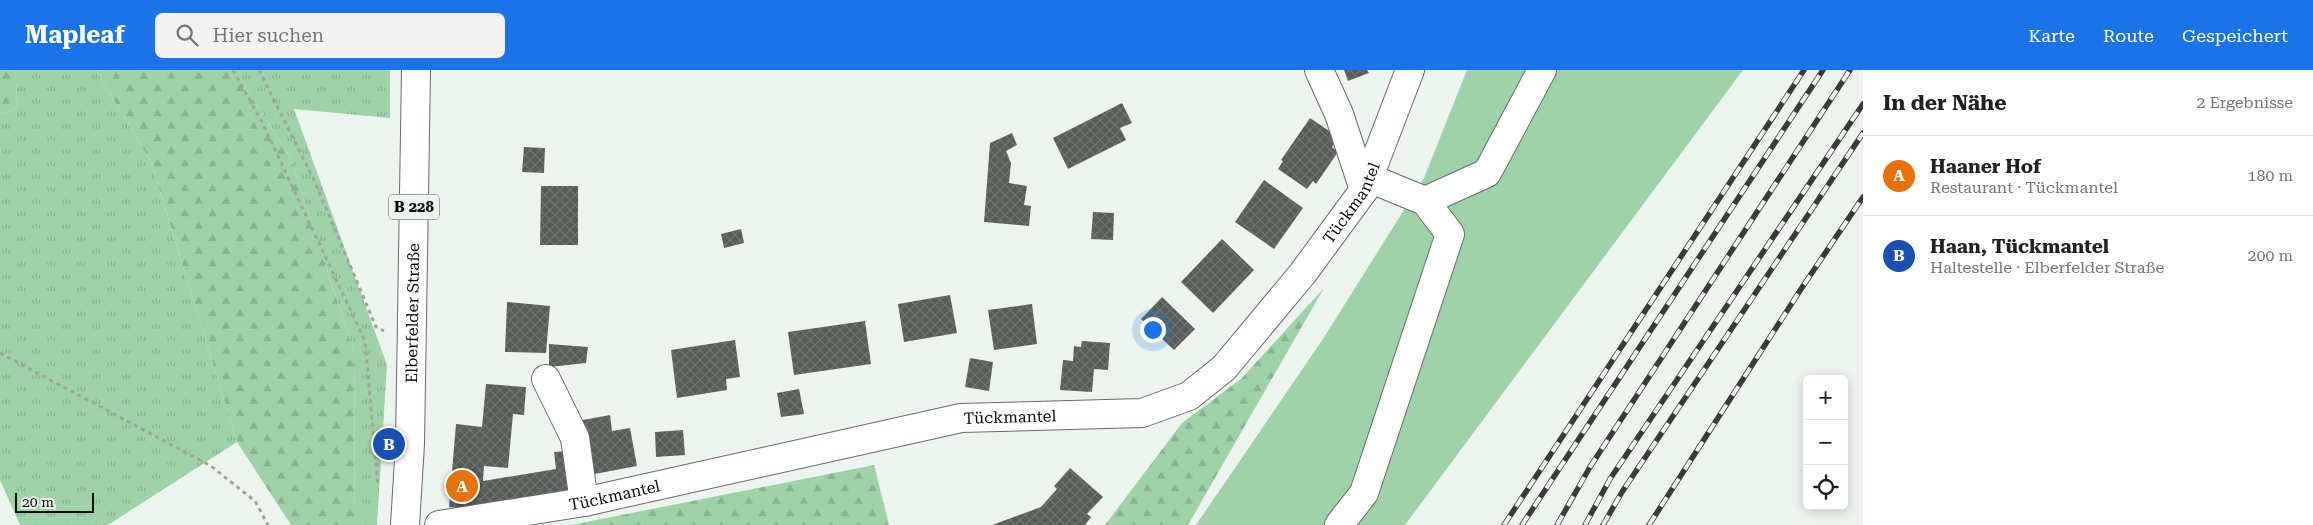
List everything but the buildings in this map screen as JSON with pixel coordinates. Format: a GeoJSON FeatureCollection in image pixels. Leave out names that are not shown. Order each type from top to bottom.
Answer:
{"type":"FeatureCollection","features":[{"type":"Feature","properties":{"kind":"street","name":"Elberfelder Straße"},"geometry":{"type":"LineString","coordinates":[[405,525],[410,444],[416,70]]}},
{"type":"Feature","properties":{"kind":"street"},"geometry":{"type":"LineString","coordinates":[[1320,70],[1340,114],[1366,184],[1425,201],[1450,234],[1364,493],[1339,525]]}},
{"type":"Feature","properties":{"kind":"street","name":"Tückmantel"},"geometry":{"type":"LineString","coordinates":[[439,525],[584,502],[961,418],[1142,413],[1189,396],[1224,368],[1303,273],[1366,184],[1410,70]]}},
{"type":"Feature","properties":{"kind":"street"},"geometry":{"type":"LineString","coordinates":[[1425,201],[1487,173],[1542,70]]}},
{"type":"Feature","properties":{"kind":"street"},"geometry":{"type":"LineString","coordinates":[[546,379],[575,438],[584,502]]}},
{"type":"Feature","properties":{"kind":"path"},"geometry":{"type":"LineString","coordinates":[[233,70],[262,122],[365,341],[379,488]]}},
{"type":"Feature","properties":{"kind":"path"},"geometry":{"type":"LineString","coordinates":[[259,70],[315,182],[376,328],[412,344]]}},
{"type":"Feature","properties":{"kind":"path"},"geometry":{"type":"LineString","coordinates":[[0,353],[211,466],[256,502],[268,525]]}},
{"type":"Feature","properties":{"kind":"green space"},"geometry":{"type":"Polygon","coordinates":[[[0,70],[15,70],[18,108],[0,114],[0,70]]]}},
{"type":"Feature","properties":{"kind":"green space"},"geometry":{"type":"Polygon","coordinates":[[[15,70],[96,70],[151,162],[237,442],[108,525],[20,525],[0,480],[0,114],[18,108],[15,70]]]}},
{"type":"Feature","properties":{"kind":"green space"},"geometry":{"type":"Polygon","coordinates":[[[96,70],[234,70],[290,157],[354,352],[355,525],[291,525],[237,442],[151,162],[96,70]]]}},
{"type":"Feature","properties":{"kind":"green space"},"geometry":{"type":"Polygon","coordinates":[[[234,70],[390,70],[390,118],[294,109],[387,365],[377,525],[355,525],[354,352],[290,157],[234,70]]]}},
{"type":"Feature","properties":{"kind":"green space"},"geometry":{"type":"Polygon","coordinates":[[[1467,70],[1743,70],[1405,525],[1196,525],[1323,339],[1424,178],[1467,70]]]}},
{"type":"Feature","properties":{"kind":"green space"},"geometry":{"type":"Polygon","coordinates":[[[1324,288],[1188,525],[1105,525],[1182,423],[1242,378],[1324,288]]]}},
{"type":"Feature","properties":{"kind":"green space"},"geometry":{"type":"Polygon","coordinates":[[[874,465],[889,525],[571,525],[874,465]]]}},
{"type":"Feature","properties":{"kind":"railway"},"geometry":{"type":"LineString","coordinates":[[1504,525],[1804,70]]}},
{"type":"Feature","properties":{"kind":"railway"},"geometry":{"type":"LineString","coordinates":[[1522,525],[1823,70]]}},
{"type":"Feature","properties":{"kind":"railway"},"geometry":{"type":"LineString","coordinates":[[1557,525],[1590,467],[1850,70]]}},
{"type":"Feature","properties":{"kind":"railway"},"geometry":{"type":"LineString","coordinates":[[1585,525],[1610,479],[1863,104]]}},
{"type":"Feature","properties":{"kind":"railway"},"geometry":{"type":"LineString","coordinates":[[1603,525],[1622,492],[1863,133]]}},
{"type":"Feature","properties":{"kind":"railway"},"geometry":{"type":"LineString","coordinates":[[1649,525],[1801,289],[1863,197]]}},
{"type":"Feature","properties":{"kind":"place","name":"Haan, Tückmantel"},"geometry":{"type":"Point","coordinates":[389,444]}},
{"type":"Feature","properties":{"kind":"place","name":"Haaner Hof"},"geometry":{"type":"Point","coordinates":[462,486]}}]}
